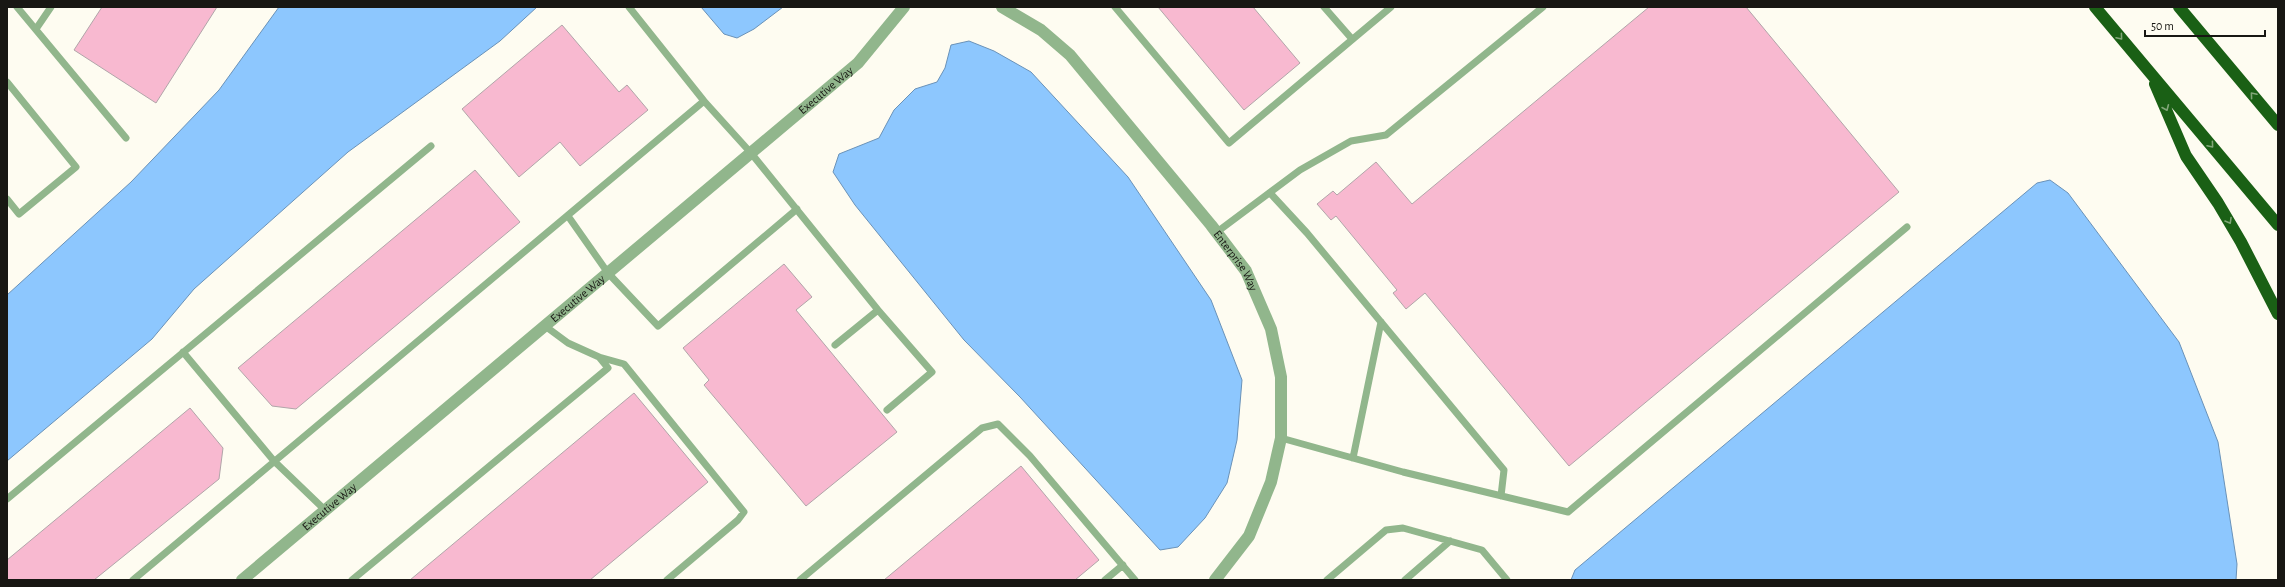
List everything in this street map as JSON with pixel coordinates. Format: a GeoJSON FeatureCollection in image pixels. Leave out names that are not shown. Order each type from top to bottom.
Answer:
{"type":"FeatureCollection","features":[{"type":"Feature","properties":{"kind":"highway"},"geometry":{"type":"LineString","coordinates":[[2095,7],[2278,225]]}},
{"type":"Feature","properties":{"kind":"highway"},"geometry":{"type":"LineString","coordinates":[[2179,7],[2278,125]]}},
{"type":"Feature","properties":{"kind":"highway"},"geometry":{"type":"LineString","coordinates":[[2150,72],[2186,156],[2218,203],[2241,242],[2278,314]]}},
{"type":"Feature","properties":{"kind":"street","name":"Executive Way"},"geometry":{"type":"LineString","coordinates":[[242,580],[858,63],[904,7]]}},
{"type":"Feature","properties":{"kind":"street","name":"Enterprise Way"},"geometry":{"type":"LineString","coordinates":[[1002,7],[1041,30],[1070,55],[1217,232],[1246,271],[1272,329],[1281,376],[1281,438],[1271,482],[1249,536],[1214,580]]}},
{"type":"Feature","properties":{"kind":"lane"},"geometry":{"type":"LineString","coordinates":[[17,7],[126,138]]}},
{"type":"Feature","properties":{"kind":"lane"},"geometry":{"type":"LineString","coordinates":[[36,29],[51,7]]}},
{"type":"Feature","properties":{"kind":"lane"},"geometry":{"type":"LineString","coordinates":[[628,7],[704,101],[751,153],[878,310],[932,372],[887,410]]}},
{"type":"Feature","properties":{"kind":"lane"},"geometry":{"type":"LineString","coordinates":[[1115,7],[1229,143],[1391,7]]}},
{"type":"Feature","properties":{"kind":"lane"},"geometry":{"type":"LineString","coordinates":[[1324,7],[1352,39]]}},
{"type":"Feature","properties":{"kind":"lane"},"geometry":{"type":"LineString","coordinates":[[1217,232],[1300,170],[1351,141],[1386,135],[1543,7]]}},
{"type":"Feature","properties":{"kind":"lane"},"geometry":{"type":"LineString","coordinates":[[7,82],[76,167],[19,214],[7,199]]}},
{"type":"Feature","properties":{"kind":"lane"},"geometry":{"type":"LineString","coordinates":[[133,580],[704,101]]}},
{"type":"Feature","properties":{"kind":"lane"},"geometry":{"type":"LineString","coordinates":[[7,498],[29,482],[431,146]]}},
{"type":"Feature","properties":{"kind":"lane"},"geometry":{"type":"LineString","coordinates":[[1270,193],[1307,233],[1504,470],[1501,496]]}},
{"type":"Feature","properties":{"kind":"lane"},"geometry":{"type":"LineString","coordinates":[[568,216],[608,273],[658,326],[797,209]]}},
{"type":"Feature","properties":{"kind":"lane"},"geometry":{"type":"LineString","coordinates":[[1281,438],[1353,458],[1568,512],[1907,227]]}},
{"type":"Feature","properties":{"kind":"lane"},"geometry":{"type":"LineString","coordinates":[[835,345],[878,310]]}},
{"type":"Feature","properties":{"kind":"lane"},"geometry":{"type":"LineString","coordinates":[[1353,458],[1381,322]]}},
{"type":"Feature","properties":{"kind":"lane"},"geometry":{"type":"LineString","coordinates":[[545,326],[568,342],[599,357],[624,364],[744,512],[738,520],[667,580]]}},
{"type":"Feature","properties":{"kind":"lane"},"geometry":{"type":"LineString","coordinates":[[183,352],[274,461],[325,510]]}},
{"type":"Feature","properties":{"kind":"lane"},"geometry":{"type":"LineString","coordinates":[[352,580],[608,368],[599,357]]}},
{"type":"Feature","properties":{"kind":"lane"},"geometry":{"type":"LineString","coordinates":[[800,580],[982,428],[998,424],[1030,456],[1135,580]]}},
{"type":"Feature","properties":{"kind":"lane"},"geometry":{"type":"LineString","coordinates":[[1327,580],[1386,530],[1404,528],[1482,550],[1506,580]]}},
{"type":"Feature","properties":{"kind":"lane"},"geometry":{"type":"LineString","coordinates":[[1405,580],[1450,541]]}},
{"type":"Feature","properties":{"kind":"lane"},"geometry":{"type":"LineString","coordinates":[[1105,580],[1123,565]]}},
{"type":"Feature","properties":{"kind":"water"},"geometry":{"type":"Polygon","coordinates":[[[279,7],[537,7],[500,41],[348,152],[194,289],[152,339],[7,461],[7,295],[131,182],[219,90],[279,7]]]}},
{"type":"Feature","properties":{"kind":"water"},"geometry":{"type":"Polygon","coordinates":[[[701,7],[783,7],[754,29],[737,38],[724,34],[701,7]]]}},
{"type":"Feature","properties":{"kind":"water"},"geometry":{"type":"Polygon","coordinates":[[[969,41],[994,51],[1031,72],[1128,177],[1211,300],[1242,380],[1237,440],[1227,483],[1205,518],[1178,547],[1160,550],[1020,397],[964,340],[855,205],[833,172],[839,154],[879,138],[894,110],[915,89],[937,82],[945,68],[951,45],[969,41]]]}},
{"type":"Feature","properties":{"kind":"water"},"geometry":{"type":"Polygon","coordinates":[[[2050,180],[2068,193],[2179,342],[2218,442],[2237,564],[2236,580],[1571,580],[1575,570],[2037,183],[2050,180]]]}},
{"type":"Feature","properties":{"kind":"building"},"geometry":{"type":"Polygon","coordinates":[[[102,7],[217,7],[156,103],[74,50],[102,7]]]}},
{"type":"Feature","properties":{"kind":"building"},"geometry":{"type":"Polygon","coordinates":[[[1158,7],[1253,7],[1300,63],[1244,110],[1158,7]]]}},
{"type":"Feature","properties":{"kind":"building"},"geometry":{"type":"Polygon","coordinates":[[[1649,7],[1746,7],[1899,192],[1569,466],[1425,293],[1406,309],[1393,293],[1397,290],[1336,216],[1331,220],[1317,204],[1333,191],[1337,195],[1376,162],[1412,204],[1649,7]]]}},
{"type":"Feature","properties":{"kind":"building"},"geometry":{"type":"Polygon","coordinates":[[[562,25],[619,92],[627,85],[648,110],[580,166],[560,142],[519,177],[462,109],[562,25]]]}},
{"type":"Feature","properties":{"kind":"building"},"geometry":{"type":"Polygon","coordinates":[[[475,170],[520,222],[296,409],[272,406],[238,368],[475,170]]]}},
{"type":"Feature","properties":{"kind":"building"},"geometry":{"type":"Polygon","coordinates":[[[784,264],[812,297],[796,310],[897,432],[806,506],[704,385],[709,380],[683,348],[784,264]]]}},
{"type":"Feature","properties":{"kind":"building"},"geometry":{"type":"Polygon","coordinates":[[[634,393],[708,482],[590,580],[410,580],[634,393]]]}},
{"type":"Feature","properties":{"kind":"building"},"geometry":{"type":"Polygon","coordinates":[[[190,408],[223,448],[219,479],[94,580],[7,580],[7,560],[190,408]]]}},
{"type":"Feature","properties":{"kind":"building"},"geometry":{"type":"Polygon","coordinates":[[[1021,466],[1099,560],[1075,580],[884,580],[1021,466]]]}}]}
